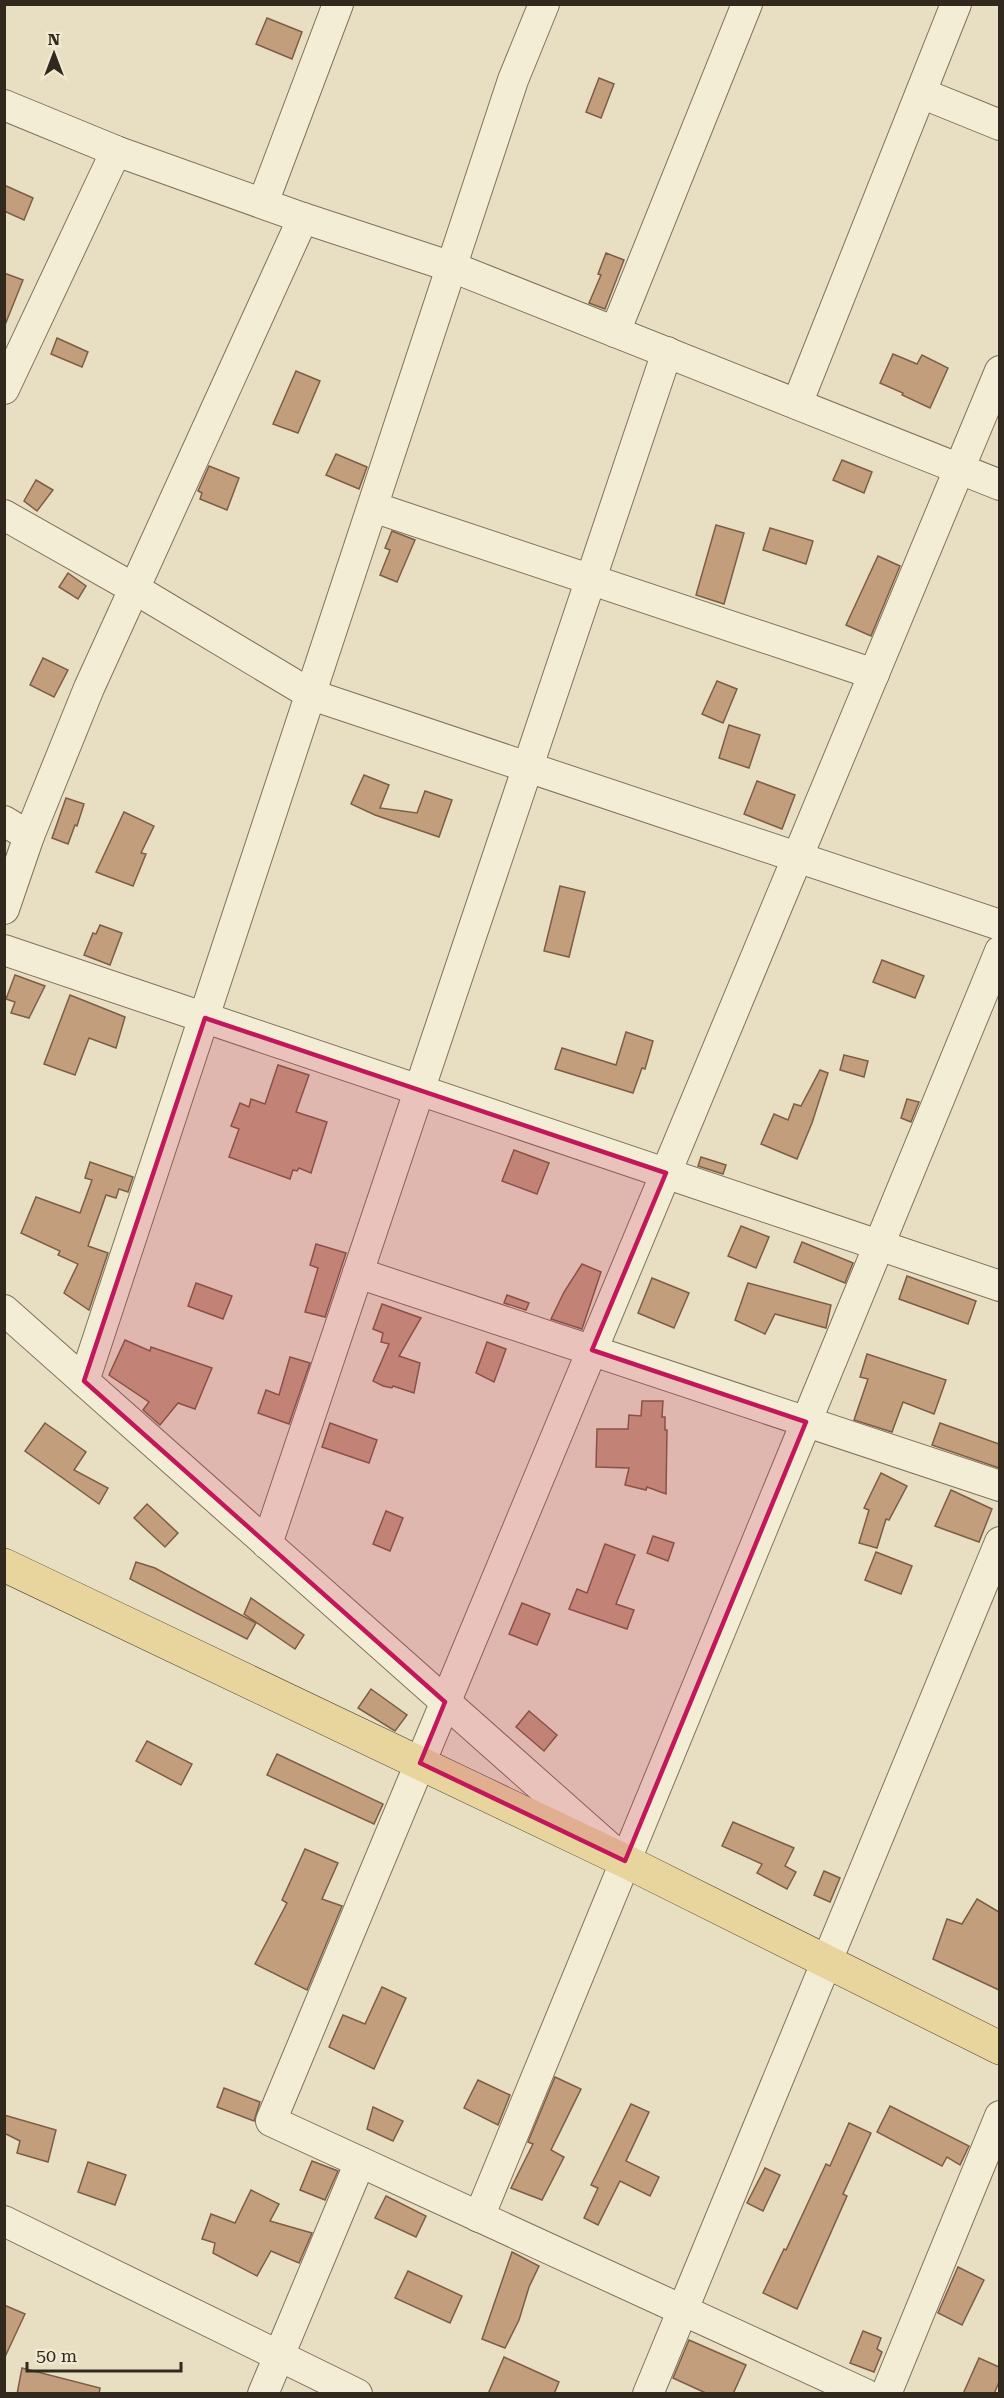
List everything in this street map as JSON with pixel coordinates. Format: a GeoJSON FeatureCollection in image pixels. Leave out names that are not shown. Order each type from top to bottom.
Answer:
{"type":"FeatureCollection","features":[{"type":"Feature","properties":{"kind":"main road"},"geometry":{"type":"LineString","coordinates":[[4,1564],[625,1861],[999,2048]]}},
{"type":"Feature","properties":{"kind":"street"},"geometry":{"type":"LineString","coordinates":[[263,202],[338,4]]}},
{"type":"Feature","properties":{"kind":"street"},"geometry":{"type":"LineString","coordinates":[[84,1381],[513,80],[544,4]]}},
{"type":"Feature","properties":{"kind":"street"},"geometry":{"type":"LineString","coordinates":[[615,332],[747,4]]}},
{"type":"Feature","properties":{"kind":"street"},"geometry":{"type":"LineString","coordinates":[[797,404],[956,4]]}},
{"type":"Feature","properties":{"kind":"street"},"geometry":{"type":"LineString","coordinates":[[921,93],[999,125]]}},
{"type":"Feature","properties":{"kind":"street"},"geometry":{"type":"LineString","coordinates":[[4,105],[116,151],[303,218],[452,267],[999,485]]}},
{"type":"Feature","properties":{"kind":"street"},"geometry":{"type":"LineString","coordinates":[[4,389],[116,151]]}},
{"type":"Feature","properties":{"kind":"street"},"geometry":{"type":"LineString","coordinates":[[4,909],[17,828],[89,688],[303,218]]}},
{"type":"Feature","properties":{"kind":"street"},"geometry":{"type":"LineString","coordinates":[[267,1544],[667,352]]}},
{"type":"Feature","properties":{"kind":"street"},"geometry":{"type":"LineString","coordinates":[[865,2394],[271,2121],[999,371]]}},
{"type":"Feature","properties":{"kind":"street"},"geometry":{"type":"LineString","coordinates":[[373,507],[874,674]]}},
{"type":"Feature","properties":{"kind":"street"},"geometry":{"type":"LineString","coordinates":[[4,515],[135,589],[312,695],[999,925]]}},
{"type":"Feature","properties":{"kind":"street"},"geometry":{"type":"LineString","coordinates":[[4,950],[999,1286]]}},
{"type":"Feature","properties":{"kind":"street"},"geometry":{"type":"LineString","coordinates":[[479,2217],[999,951]]}},
{"type":"Feature","properties":{"kind":"street"},"geometry":{"type":"LineString","coordinates":[[358,1273],[999,1486]]}},
{"type":"Feature","properties":{"kind":"street"},"geometry":{"type":"LineString","coordinates":[[4,1310],[625,1861]]}},
{"type":"Feature","properties":{"kind":"street"},"geometry":{"type":"LineString","coordinates":[[648,2394],[999,1542]]}},
{"type":"Feature","properties":{"kind":"street"},"geometry":{"type":"LineString","coordinates":[[886,2394],[999,2116]]}},
{"type":"Feature","properties":{"kind":"street"},"geometry":{"type":"LineString","coordinates":[[263,2394],[360,2162]]}},
{"type":"Feature","properties":{"kind":"street"},"geometry":{"type":"LineString","coordinates":[[4,2221],[357,2394]]}},
{"type":"Feature","properties":{"kind":"highlighted area"},"geometry":{"type":"Polygon","coordinates":[[[205,1018],[666,1173],[592,1350],[806,1422],[625,1861],[420,1763],[445,1702],[84,1381],[205,1018]]]}},
{"type":"Feature","properties":{"kind":"building"},"geometry":{"type":"Polygon","coordinates":[[[267,18],[302,32],[292,59],[256,44],[267,18]]]}},
{"type":"Feature","properties":{"kind":"building"},"geometry":{"type":"Polygon","coordinates":[[[599,78],[614,84],[601,118],[586,112],[599,78]]]}},
{"type":"Feature","properties":{"kind":"building"},"geometry":{"type":"Polygon","coordinates":[[[4,185],[33,198],[24,220],[4,211],[4,185]]]}},
{"type":"Feature","properties":{"kind":"building"},"geometry":{"type":"Polygon","coordinates":[[[606,253],[624,260],[605,309],[589,303],[601,275],[598,274],[606,253]]]}},
{"type":"Feature","properties":{"kind":"building"},"geometry":{"type":"Polygon","coordinates":[[[4,273],[23,280],[5,325],[4,325],[4,273]]]}},
{"type":"Feature","properties":{"kind":"building"},"geometry":{"type":"Polygon","coordinates":[[[57,338],[88,352],[82,367],[51,354],[57,338]]]}},
{"type":"Feature","properties":{"kind":"building"},"geometry":{"type":"Polygon","coordinates":[[[893,354],[917,364],[922,355],[948,368],[930,408],[880,383],[893,354]]]}},
{"type":"Feature","properties":{"kind":"building"},"geometry":{"type":"Polygon","coordinates":[[[296,371],[320,381],[298,433],[273,424],[296,371]]]}},
{"type":"Feature","properties":{"kind":"building"},"geometry":{"type":"Polygon","coordinates":[[[336,454],[367,467],[359,489],[326,475],[336,454]]]}},
{"type":"Feature","properties":{"kind":"building"},"geometry":{"type":"Polygon","coordinates":[[[842,460],[872,472],[864,493],[833,480],[842,460]]]}},
{"type":"Feature","properties":{"kind":"building"},"geometry":{"type":"Polygon","coordinates":[[[209,466],[239,478],[227,510],[200,499],[202,493],[198,491],[209,466]]]}},
{"type":"Feature","properties":{"kind":"building"},"geometry":{"type":"Polygon","coordinates":[[[36,480],[53,490],[37,511],[24,501],[36,480]]]}},
{"type":"Feature","properties":{"kind":"building"},"geometry":{"type":"Polygon","coordinates":[[[716,525],[744,533],[724,604],[696,595],[716,525]]]}},
{"type":"Feature","properties":{"kind":"building"},"geometry":{"type":"Polygon","coordinates":[[[770,528],[813,541],[806,564],[763,550],[770,528]]]}},
{"type":"Feature","properties":{"kind":"building"},"geometry":{"type":"Polygon","coordinates":[[[392,531],[415,540],[397,582],[380,575],[390,550],[385,548],[392,531]]]}},
{"type":"Feature","properties":{"kind":"building"},"geometry":{"type":"Polygon","coordinates":[[[878,556],[900,566],[871,636],[846,625],[878,556]]]}},
{"type":"Feature","properties":{"kind":"building"},"geometry":{"type":"Polygon","coordinates":[[[68,573],[86,586],[78,599],[59,587],[68,573]]]}},
{"type":"Feature","properties":{"kind":"building"},"geometry":{"type":"Polygon","coordinates":[[[43,658],[68,670],[54,697],[30,685],[43,658]]]}},
{"type":"Feature","properties":{"kind":"building"},"geometry":{"type":"Polygon","coordinates":[[[717,681],[737,689],[723,723],[702,714],[717,681]]]}},
{"type":"Feature","properties":{"kind":"building"},"geometry":{"type":"Polygon","coordinates":[[[729,725],[760,735],[749,768],[719,758],[729,725]]]}},
{"type":"Feature","properties":{"kind":"building"},"geometry":{"type":"Polygon","coordinates":[[[364,775],[389,785],[380,808],[417,813],[425,791],[452,800],[439,837],[375,815],[351,804],[364,775]]]}},
{"type":"Feature","properties":{"kind":"building"},"geometry":{"type":"Polygon","coordinates":[[[757,781],[795,795],[782,829],[744,814],[757,781]]]}},
{"type":"Feature","properties":{"kind":"building"},"geometry":{"type":"Polygon","coordinates":[[[66,798],[84,804],[68,844],[52,838],[66,798]]]}},
{"type":"Feature","properties":{"kind":"building"},"geometry":{"type":"Polygon","coordinates":[[[124,812],[154,826],[141,853],[146,854],[133,886],[96,872],[124,812]]]}},
{"type":"Feature","properties":{"kind":"building"},"geometry":{"type":"Polygon","coordinates":[[[560,886],[585,892],[569,957],[544,951],[560,886]]]}},
{"type":"Feature","properties":{"kind":"building"},"geometry":{"type":"Polygon","coordinates":[[[100,925],[122,933],[110,965],[84,955],[93,933],[96,934],[100,925]]]}},
{"type":"Feature","properties":{"kind":"building"},"geometry":{"type":"Polygon","coordinates":[[[882,960],[924,976],[915,998],[873,982],[882,960]]]}},
{"type":"Feature","properties":{"kind":"building"},"geometry":{"type":"Polygon","coordinates":[[[15,975],[45,986],[29,1018],[11,1013],[15,1002],[6,999],[15,975]]]}},
{"type":"Feature","properties":{"kind":"building"},"geometry":{"type":"Polygon","coordinates":[[[70,995],[125,1017],[116,1048],[89,1038],[75,1075],[44,1064],[70,995]]]}},
{"type":"Feature","properties":{"kind":"building"},"geometry":{"type":"Polygon","coordinates":[[[626,1032],[653,1041],[645,1069],[642,1068],[633,1093],[555,1069],[562,1048],[616,1065],[626,1032]]]}},
{"type":"Feature","properties":{"kind":"building"},"geometry":{"type":"Polygon","coordinates":[[[844,1055],[868,1061],[864,1077],[840,1070],[844,1055]]]}},
{"type":"Feature","properties":{"kind":"building"},"geometry":{"type":"Polygon","coordinates":[[[278,1065],[309,1075],[296,1112],[327,1122],[311,1173],[299,1168],[297,1171],[293,1170],[290,1179],[229,1157],[239,1129],[231,1126],[240,1103],[249,1107],[251,1099],[265,1104],[278,1065]]]}},
{"type":"Feature","properties":{"kind":"building"},"geometry":{"type":"Polygon","coordinates":[[[820,1070],[828,1073],[812,1123],[797,1159],[761,1144],[774,1114],[788,1120],[794,1104],[801,1106],[820,1070]]]}},
{"type":"Feature","properties":{"kind":"building"},"geometry":{"type":"Polygon","coordinates":[[[907,1099],[919,1102],[911,1122],[901,1118],[907,1099]]]}},
{"type":"Feature","properties":{"kind":"building"},"geometry":{"type":"Polygon","coordinates":[[[514,1150],[549,1163],[537,1194],[502,1181],[514,1150]]]}},
{"type":"Feature","properties":{"kind":"building"},"geometry":{"type":"Polygon","coordinates":[[[701,1157],[726,1165],[723,1174],[698,1166],[701,1157]]]}},
{"type":"Feature","properties":{"kind":"building"},"geometry":{"type":"Polygon","coordinates":[[[90,1162],[133,1177],[128,1192],[119,1189],[116,1198],[106,1195],[88,1246],[108,1253],[89,1310],[64,1293],[78,1264],[58,1255],[60,1251],[21,1233],[36,1197],[80,1213],[92,1180],[85,1178],[90,1162]]]}},
{"type":"Feature","properties":{"kind":"building"},"geometry":{"type":"Polygon","coordinates":[[[741,1226],[769,1237],[756,1268],[728,1256],[741,1226]]]}},
{"type":"Feature","properties":{"kind":"building"},"geometry":{"type":"Polygon","coordinates":[[[802,1242],[853,1263],[845,1283],[794,1262],[802,1242]]]}},
{"type":"Feature","properties":{"kind":"building"},"geometry":{"type":"Polygon","coordinates":[[[316,1244],[346,1253],[325,1317],[305,1312],[318,1268],[310,1265],[316,1244]]]}},
{"type":"Feature","properties":{"kind":"building"},"geometry":{"type":"Polygon","coordinates":[[[582,1264],[601,1272],[582,1329],[551,1319],[564,1292],[582,1264]]]}},
{"type":"Feature","properties":{"kind":"building"},"geometry":{"type":"Polygon","coordinates":[[[907,1276],[976,1301],[968,1324],[899,1299],[907,1276]]]}},
{"type":"Feature","properties":{"kind":"building"},"geometry":{"type":"Polygon","coordinates":[[[652,1278],[689,1293],[674,1328],[638,1313],[652,1278]]]}},
{"type":"Feature","properties":{"kind":"building"},"geometry":{"type":"Polygon","coordinates":[[[196,1283],[232,1296],[223,1319],[188,1306],[196,1283]]]}},
{"type":"Feature","properties":{"kind":"building"},"geometry":{"type":"Polygon","coordinates":[[[748,1283],[831,1305],[826,1328],[775,1314],[765,1334],[735,1320],[748,1283]]]}},
{"type":"Feature","properties":{"kind":"building"},"geometry":{"type":"Polygon","coordinates":[[[507,1295],[529,1303],[526,1310],[504,1303],[507,1295]]]}},
{"type":"Feature","properties":{"kind":"building"},"geometry":{"type":"Polygon","coordinates":[[[382,1304],[421,1318],[399,1356],[420,1363],[414,1393],[393,1386],[392,1388],[383,1386],[373,1381],[389,1344],[381,1342],[383,1333],[373,1329],[382,1304]]]}},
{"type":"Feature","properties":{"kind":"building"},"geometry":{"type":"Polygon","coordinates":[[[125,1340],[150,1351],[151,1347],[212,1368],[195,1409],[178,1403],[160,1425],[143,1410],[149,1402],[109,1375],[125,1340]]]}},
{"type":"Feature","properties":{"kind":"building"},"geometry":{"type":"Polygon","coordinates":[[[487,1342],[506,1349],[494,1382],[476,1373],[487,1342]]]}},
{"type":"Feature","properties":{"kind":"building"},"geometry":{"type":"Polygon","coordinates":[[[867,1354],[946,1380],[934,1414],[903,1402],[892,1432],[854,1420],[868,1379],[860,1377],[867,1354]]]}},
{"type":"Feature","properties":{"kind":"building"},"geometry":{"type":"Polygon","coordinates":[[[290,1357],[310,1363],[289,1424],[258,1413],[266,1390],[279,1395],[290,1357]]]}},
{"type":"Feature","properties":{"kind":"building"},"geometry":{"type":"Polygon","coordinates":[[[642,1401],[663,1401],[662,1417],[665,1417],[665,1430],[667,1430],[666,1494],[647,1487],[646,1490],[625,1485],[629,1468],[596,1467],[597,1429],[628,1429],[629,1415],[641,1416],[642,1401]]]}},
{"type":"Feature","properties":{"kind":"building"},"geometry":{"type":"Polygon","coordinates":[[[45,1423],[86,1452],[74,1470],[108,1488],[99,1504],[25,1451],[45,1423]]]}},
{"type":"Feature","properties":{"kind":"building"},"geometry":{"type":"Polygon","coordinates":[[[330,1423],[377,1440],[369,1463],[322,1447],[330,1423]]]}},
{"type":"Feature","properties":{"kind":"building"},"geometry":{"type":"Polygon","coordinates":[[[940,1423],[999,1444],[999,1468],[932,1445],[940,1423]]]}},
{"type":"Feature","properties":{"kind":"building"},"geometry":{"type":"Polygon","coordinates":[[[881,1473],[907,1486],[889,1520],[886,1519],[877,1548],[859,1543],[869,1510],[864,1508],[881,1473]]]}},
{"type":"Feature","properties":{"kind":"building"},"geometry":{"type":"Polygon","coordinates":[[[951,1490],[992,1509],[979,1542],[935,1526],[951,1490]]]}},
{"type":"Feature","properties":{"kind":"building"},"geometry":{"type":"Polygon","coordinates":[[[147,1504],[178,1533],[165,1547],[134,1518],[147,1504]]]}},
{"type":"Feature","properties":{"kind":"building"},"geometry":{"type":"Polygon","coordinates":[[[386,1511],[403,1518],[390,1551],[373,1544],[386,1511]]]}},
{"type":"Feature","properties":{"kind":"building"},"geometry":{"type":"Polygon","coordinates":[[[653,1536],[674,1543],[668,1561],[647,1553],[653,1536]]]}},
{"type":"Feature","properties":{"kind":"building"},"geometry":{"type":"Polygon","coordinates":[[[605,1544],[635,1555],[616,1604],[634,1610],[627,1629],[569,1609],[577,1589],[587,1593],[605,1544]]]}},
{"type":"Feature","properties":{"kind":"building"},"geometry":{"type":"Polygon","coordinates":[[[876,1552],[912,1566],[901,1594],[865,1580],[876,1552]]]}},
{"type":"Feature","properties":{"kind":"building"},"geometry":{"type":"Polygon","coordinates":[[[136,1562],[155,1568],[256,1623],[247,1639],[130,1579],[136,1562]]]}},
{"type":"Feature","properties":{"kind":"building"},"geometry":{"type":"Polygon","coordinates":[[[251,1598],[304,1635],[295,1649],[244,1614],[251,1598]]]}},
{"type":"Feature","properties":{"kind":"building"},"geometry":{"type":"Polygon","coordinates":[[[522,1603],[550,1614],[537,1645],[509,1634],[522,1603]]]}},
{"type":"Feature","properties":{"kind":"building"},"geometry":{"type":"Polygon","coordinates":[[[371,1689],[407,1715],[395,1731],[358,1708],[371,1689]]]}},
{"type":"Feature","properties":{"kind":"building"},"geometry":{"type":"Polygon","coordinates":[[[529,1711],[557,1735],[544,1751],[516,1727],[529,1711]]]}},
{"type":"Feature","properties":{"kind":"building"},"geometry":{"type":"Polygon","coordinates":[[[147,1741],[192,1764],[181,1785],[136,1761],[147,1741]]]}},
{"type":"Feature","properties":{"kind":"building"},"geometry":{"type":"Polygon","coordinates":[[[277,1754],[383,1804],[374,1824],[267,1775],[277,1754]]]}},
{"type":"Feature","properties":{"kind":"building"},"geometry":{"type":"Polygon","coordinates":[[[733,1822],[794,1848],[785,1866],[796,1872],[787,1889],[757,1873],[762,1864],[722,1846],[733,1822]]]}},
{"type":"Feature","properties":{"kind":"building"},"geometry":{"type":"Polygon","coordinates":[[[305,1849],[338,1863],[322,1899],[342,1906],[307,1990],[255,1964],[287,1903],[282,1900],[305,1849]]]}},
{"type":"Feature","properties":{"kind":"building"},"geometry":{"type":"Polygon","coordinates":[[[824,1871],[840,1878],[830,1902],[814,1895],[824,1871]]]}},
{"type":"Feature","properties":{"kind":"building"},"geometry":{"type":"Polygon","coordinates":[[[977,1899],[999,1912],[999,1990],[933,1959],[947,1919],[962,1924],[977,1899]]]}},
{"type":"Feature","properties":{"kind":"building"},"geometry":{"type":"Polygon","coordinates":[[[382,1987],[406,1998],[374,2069],[329,2047],[343,2015],[365,2024],[382,1987]]]}},
{"type":"Feature","properties":{"kind":"building"},"geometry":{"type":"Polygon","coordinates":[[[555,2077],[581,2089],[551,2150],[564,2157],[542,2200],[511,2188],[533,2144],[528,2142],[555,2077]]]}},
{"type":"Feature","properties":{"kind":"building"},"geometry":{"type":"Polygon","coordinates":[[[478,2080],[510,2095],[498,2125],[464,2108],[478,2080]]]}},
{"type":"Feature","properties":{"kind":"building"},"geometry":{"type":"Polygon","coordinates":[[[224,2088],[260,2102],[254,2121],[217,2107],[224,2088]]]}},
{"type":"Feature","properties":{"kind":"building"},"geometry":{"type":"Polygon","coordinates":[[[631,2104],[649,2112],[626,2161],[659,2177],[650,2196],[620,2181],[598,2225],[584,2218],[598,2188],[591,2185],[631,2104]]]}},
{"type":"Feature","properties":{"kind":"building"},"geometry":{"type":"Polygon","coordinates":[[[890,2106],[969,2146],[960,2165],[947,2157],[942,2166],[877,2132],[890,2106]]]}},
{"type":"Feature","properties":{"kind":"building"},"geometry":{"type":"Polygon","coordinates":[[[373,2107],[403,2121],[393,2141],[367,2129],[373,2107]]]}},
{"type":"Feature","properties":{"kind":"building"},"geometry":{"type":"Polygon","coordinates":[[[4,2115],[56,2130],[48,2162],[17,2153],[20,2141],[4,2133],[4,2115]]]}},
{"type":"Feature","properties":{"kind":"building"},"geometry":{"type":"Polygon","coordinates":[[[849,2123],[871,2133],[843,2194],[847,2196],[797,2309],[763,2293],[826,2164],[830,2166],[849,2123]]]}},
{"type":"Feature","properties":{"kind":"building"},"geometry":{"type":"Polygon","coordinates":[[[312,2161],[338,2171],[325,2200],[300,2190],[312,2161]]]}},
{"type":"Feature","properties":{"kind":"building"},"geometry":{"type":"Polygon","coordinates":[[[88,2162],[126,2175],[115,2205],[78,2192],[88,2162]]]}},
{"type":"Feature","properties":{"kind":"building"},"geometry":{"type":"Polygon","coordinates":[[[765,2168],[780,2175],[763,2211],[747,2203],[765,2168]]]}},
{"type":"Feature","properties":{"kind":"building"},"geometry":{"type":"Polygon","coordinates":[[[251,2190],[279,2204],[270,2221],[312,2233],[299,2263],[271,2251],[257,2276],[213,2253],[215,2243],[202,2239],[211,2214],[235,2223],[251,2190]]]}},
{"type":"Feature","properties":{"kind":"building"},"geometry":{"type":"Polygon","coordinates":[[[386,2196],[426,2216],[416,2237],[375,2218],[386,2196]]]}},
{"type":"Feature","properties":{"kind":"building"},"geometry":{"type":"Polygon","coordinates":[[[512,2252],[539,2266],[529,2287],[519,2320],[505,2348],[482,2339],[512,2252]]]}},
{"type":"Feature","properties":{"kind":"building"},"geometry":{"type":"Polygon","coordinates":[[[958,2267],[984,2280],[962,2325],[938,2313],[958,2267]]]}},
{"type":"Feature","properties":{"kind":"building"},"geometry":{"type":"Polygon","coordinates":[[[408,2271],[462,2296],[450,2323],[395,2298],[408,2271]]]}},
{"type":"Feature","properties":{"kind":"building"},"geometry":{"type":"Polygon","coordinates":[[[4,2305],[25,2314],[4,2359],[4,2305]]]}},
{"type":"Feature","properties":{"kind":"building"},"geometry":{"type":"Polygon","coordinates":[[[863,2331],[881,2338],[877,2349],[882,2352],[874,2372],[850,2363],[863,2331]]]}},
{"type":"Feature","properties":{"kind":"building"},"geometry":{"type":"Polygon","coordinates":[[[689,2340],[746,2365],[733,2394],[708,2394],[673,2378],[689,2340]]]}},
{"type":"Feature","properties":{"kind":"building"},"geometry":{"type":"Polygon","coordinates":[[[504,2357],[559,2382],[554,2394],[488,2394],[504,2357]]]}},
{"type":"Feature","properties":{"kind":"building"},"geometry":{"type":"Polygon","coordinates":[[[979,2358],[999,2367],[999,2382],[994,2394],[963,2394],[979,2358]]]}},
{"type":"Feature","properties":{"kind":"building"},"geometry":{"type":"Polygon","coordinates":[[[22,2368],[100,2388],[99,2394],[17,2394],[22,2368]]]}}]}
